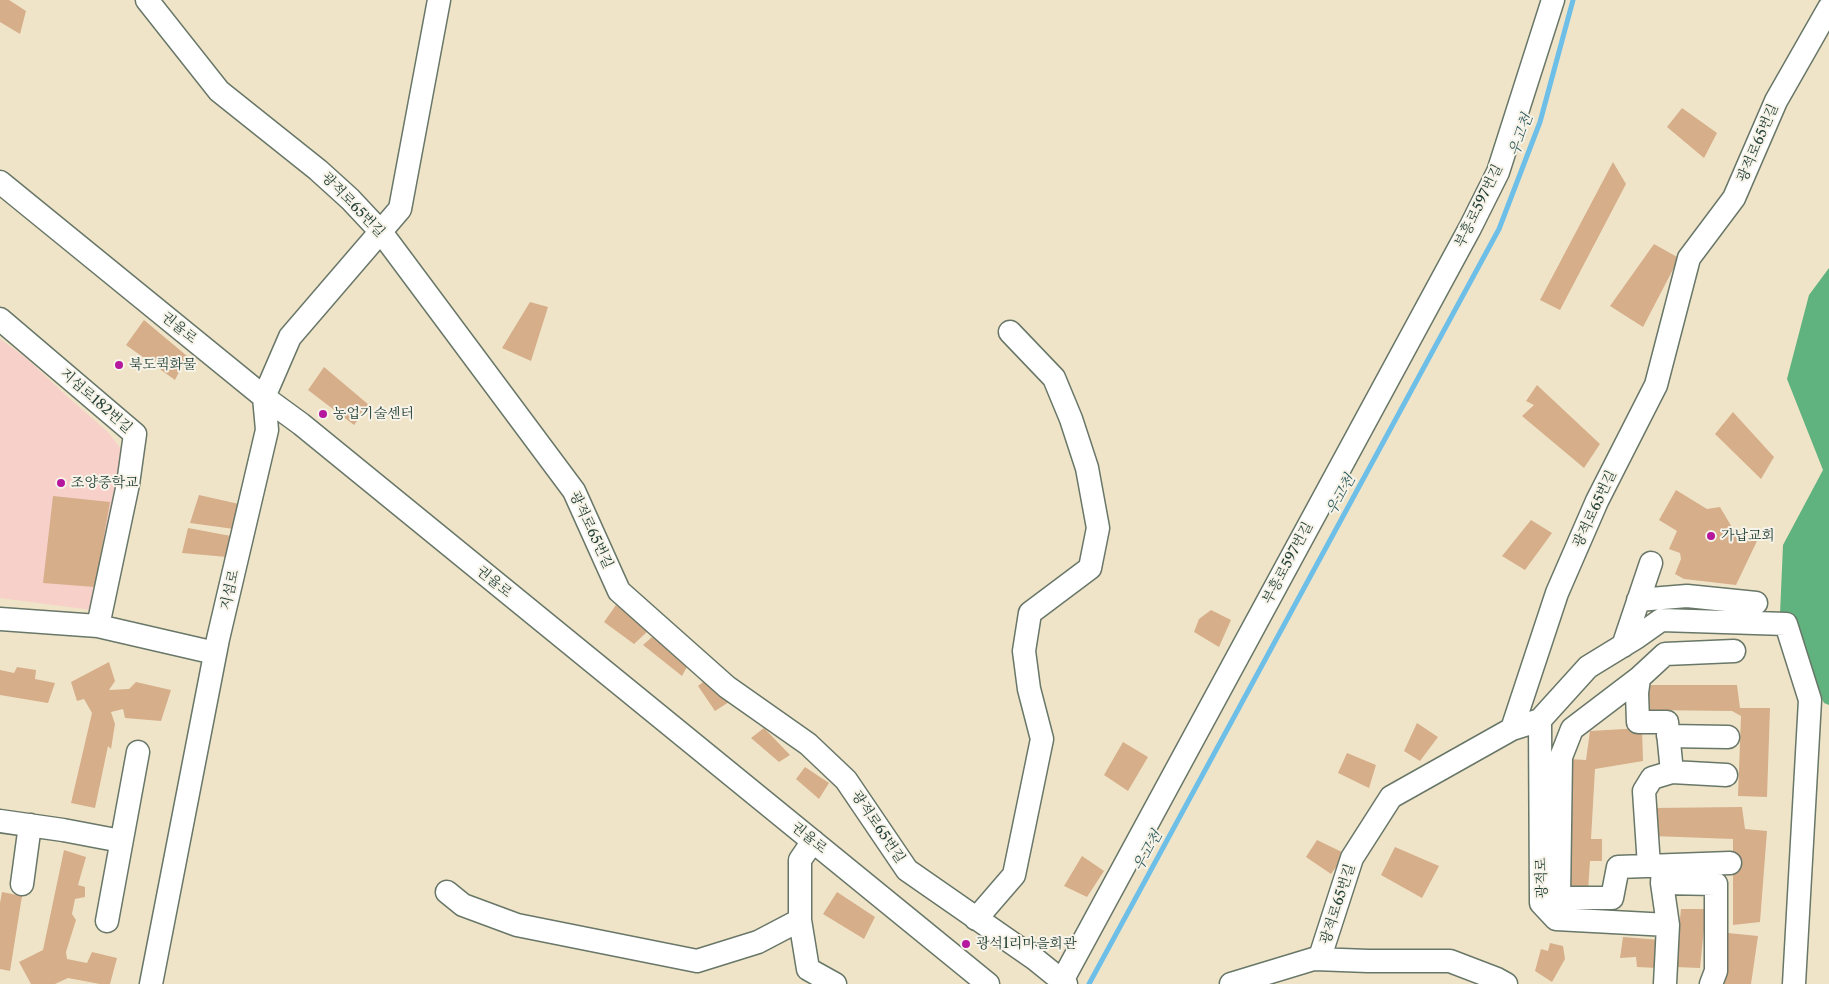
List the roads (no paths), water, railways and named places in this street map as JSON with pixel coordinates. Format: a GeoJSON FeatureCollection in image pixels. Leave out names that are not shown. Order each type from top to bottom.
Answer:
{"type":"FeatureCollection","features":[{"type":"Feature","properties":{"kind":"street","name":"광적로65번길"},"geometry":{"type":"LineString","coordinates":[[147,0],[219,92],[318,170],[350,199],[381,232],[574,491],[619,591],[727,687],[808,744],[846,780],[907,870],[1035,959],[1064,982]]}},
{"type":"Feature","properties":{"kind":"street","name":"지섬로"},"geometry":{"type":"LineString","coordinates":[[151,984],[215,654],[267,430],[264,397],[290,337],[400,209],[439,0]]}},
{"type":"Feature","properties":{"kind":"street","name":"부흥로597번길"},"geometry":{"type":"LineString","coordinates":[[1064,982],[1470,228],[1498,172],[1553,0]]}},
{"type":"Feature","properties":{"kind":"street","name":"광적로65번길"},"geometry":{"type":"LineString","coordinates":[[1231,984],[1320,957],[1352,858],[1391,798],[1512,729],[1557,593],[1597,501],[1656,385],[1688,258],[1734,198],[1776,101],[1829,8]]}},
{"type":"Feature","properties":{"kind":"street","name":"권율로"},"geometry":{"type":"LineString","coordinates":[[0,182],[264,397],[301,424],[988,984]]}},
{"type":"Feature","properties":{"kind":"street","name":"지섬로182번길"},"geometry":{"type":"LineString","coordinates":[[0,319],[135,434],[128,484],[98,626]]}},
{"type":"Feature","properties":{"kind":"street"},"geometry":{"type":"LineString","coordinates":[[976,919],[1014,876],[1042,739],[1029,689],[1024,651],[1030,613],[1090,568],[1098,528],[1087,468],[1071,419],[1054,378],[1010,332]]}},
{"type":"Feature","properties":{"kind":"street"},"geometry":{"type":"LineString","coordinates":[[1623,646],[1651,563]]}},
{"type":"Feature","properties":{"kind":"street"},"geometry":{"type":"LineString","coordinates":[[1638,600],[1687,596],[1756,603]]}},
{"type":"Feature","properties":{"kind":"street"},"geometry":{"type":"LineString","coordinates":[[0,619],[98,626],[215,654]]}},
{"type":"Feature","properties":{"kind":"street"},"geometry":{"type":"LineString","coordinates":[[1512,729],[1540,720],[1588,667],[1661,620],[1786,624],[1810,700],[1794,984]]}},
{"type":"Feature","properties":{"kind":"street"},"geometry":{"type":"LineString","coordinates":[[1711,984],[1716,971],[1716,884],[1658,872],[1618,867],[1612,898],[1559,898],[1561,757],[1572,729],[1639,678],[1665,654],[1734,651]]}},
{"type":"Feature","properties":{"kind":"street"},"geometry":{"type":"LineString","coordinates":[[1639,678],[1637,693],[1638,722],[1667,722],[1672,772]]}},
{"type":"Feature","properties":{"kind":"street","name":"광적로"},"geometry":{"type":"LineString","coordinates":[[1540,720],[1542,903],[1556,919],[1668,924]]}},
{"type":"Feature","properties":{"kind":"street"},"geometry":{"type":"LineString","coordinates":[[1668,736],[1728,737]]}},
{"type":"Feature","properties":{"kind":"street"},"geometry":{"type":"LineString","coordinates":[[107,921],[138,752]]}},
{"type":"Feature","properties":{"kind":"street"},"geometry":{"type":"LineString","coordinates":[[1665,984],[1668,924],[1644,791],[1652,778],[1672,772],[1726,775]]}},
{"type":"Feature","properties":{"kind":"street"},"geometry":{"type":"LineString","coordinates":[[0,821],[121,841]]}},
{"type":"Feature","properties":{"kind":"street"},"geometry":{"type":"LineString","coordinates":[[22,884],[30,825]]}},
{"type":"Feature","properties":{"kind":"street"},"geometry":{"type":"LineString","coordinates":[[813,842],[800,860],[800,920],[808,969],[835,984]]}},
{"type":"Feature","properties":{"kind":"street"},"geometry":{"type":"LineString","coordinates":[[1658,872],[1730,863]]}},
{"type":"Feature","properties":{"kind":"street"},"geometry":{"type":"LineString","coordinates":[[447,892],[463,905],[517,925],[697,961],[758,942],[800,920]]}},
{"type":"Feature","properties":{"kind":"street","name":"광적로65번길"},"geometry":{"type":"LineString","coordinates":[[1314,959],[1450,961],[1506,984]]}},
{"type":"Feature","properties":{"kind":"waterway","name":"우고천"},"geometry":{"type":"LineString","coordinates":[[1089,984],[1499,229],[1540,122],[1573,0]]}},
{"type":"Feature","properties":{"kind":"place","name":"북도퀵화물"},"geometry":{"type":"Point","coordinates":[119,365]}},
{"type":"Feature","properties":{"kind":"place","name":"농업기술센터"},"geometry":{"type":"Point","coordinates":[323,414]}},
{"type":"Feature","properties":{"kind":"place","name":"조양중학교"},"geometry":{"type":"Point","coordinates":[61,483]}},
{"type":"Feature","properties":{"kind":"place","name":"가납교회"},"geometry":{"type":"Point","coordinates":[1711,536]}},
{"type":"Feature","properties":{"kind":"place","name":"광석1리마을회관"},"geometry":{"type":"Point","coordinates":[966,944]}}]}
